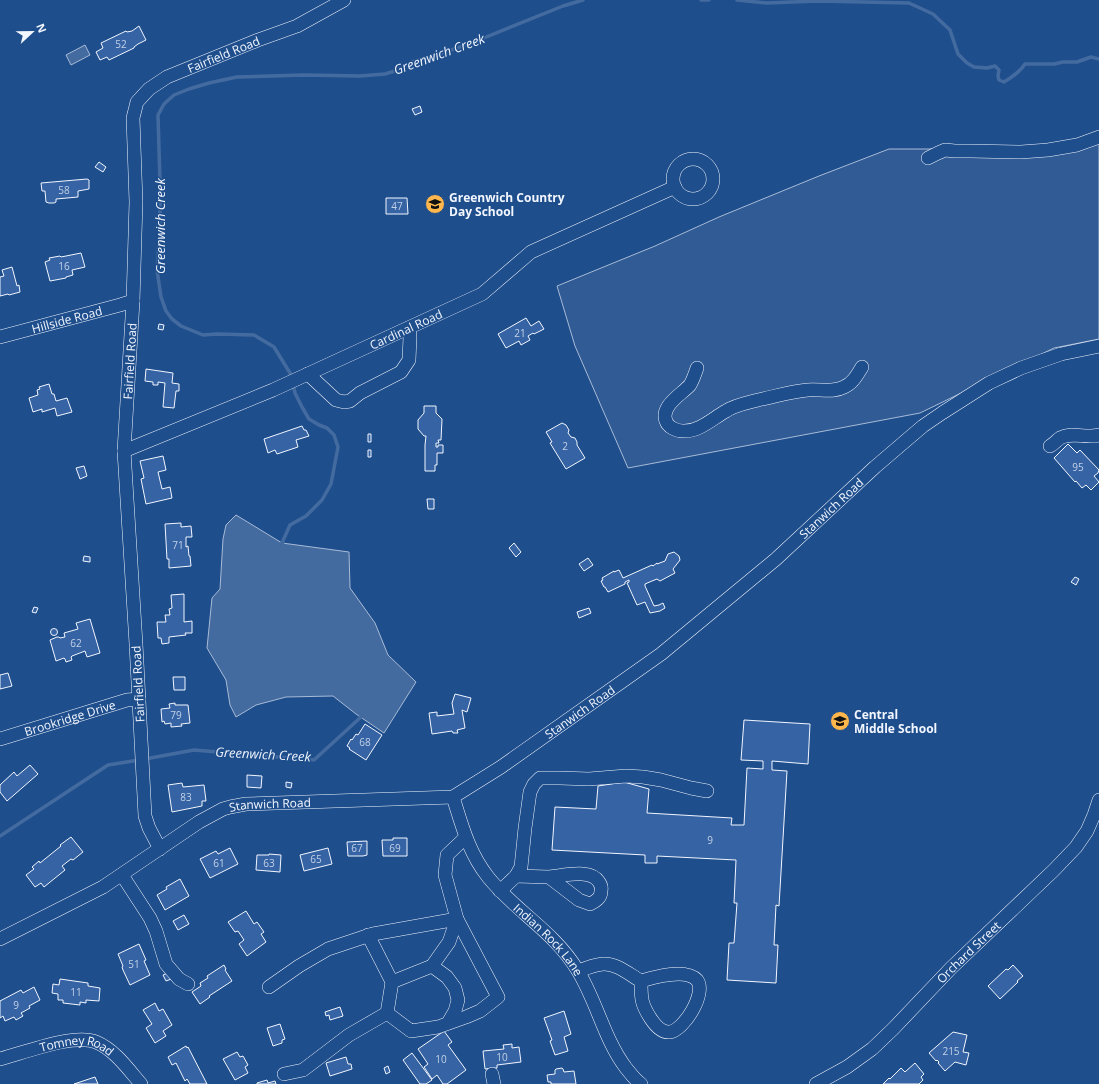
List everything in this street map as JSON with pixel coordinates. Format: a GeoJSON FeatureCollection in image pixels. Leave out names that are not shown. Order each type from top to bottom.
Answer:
{"type":"FeatureCollection","features":[{"type":"Feature","properties":{"kind":"street","name":"Fairfield Road"},"geometry":{"type":"LineString","coordinates":[[160,849],[145,816],[124,451],[136,202],[133,118],[137,102],[149,89],[167,77],[258,40],[297,26],[344,0]]}},
{"type":"Feature","properties":{"kind":"street"},"geometry":{"type":"LineString","coordinates":[[928,158],[945,150],[1021,152],[1048,150],[1077,145],[1099,137]]}},
{"type":"Feature","properties":{"kind":"street","name":"Cardinal Road"},"geometry":{"type":"LineString","coordinates":[[124,451],[297,379],[482,294],[531,252],[675,187]]}},
{"type":"Feature","properties":{"kind":"street","name":"Hillside Road"},"geometry":{"type":"LineString","coordinates":[[0,337],[120,306],[132,301]]}},
{"type":"Feature","properties":{"kind":"street"},"geometry":{"type":"LineString","coordinates":[[297,379],[336,400],[344,402],[350,401],[360,393],[401,372],[409,360],[409,328]]}},
{"type":"Feature","properties":{"kind":"street","name":"Stanwich Road"},"geometry":{"type":"LineString","coordinates":[[0,939],[90,894],[122,875],[208,817],[223,809],[238,805],[453,798],[501,767],[661,654],[776,559],[875,467],[923,426],[989,383],[1021,368],[1061,354],[1099,346]]}},
{"type":"Feature","properties":{"kind":"street"},"geometry":{"type":"LineString","coordinates":[[697,368],[694,378],[689,385],[673,400],[667,409],[665,416],[666,421],[669,426],[675,430],[684,432],[705,425],[733,407],[758,400],[795,392],[810,390],[836,390],[845,387],[854,379],[862,367]]}},
{"type":"Feature","properties":{"kind":"street"},"geometry":{"type":"LineString","coordinates":[[1050,446],[1060,438],[1069,435],[1089,437],[1099,435]]}},
{"type":"Feature","properties":{"kind":"street","name":"Brookridge Drive"},"geometry":{"type":"LineString","coordinates":[[0,739],[127,700],[139,699]]}},
{"type":"Feature","properties":{"kind":"street"},"geometry":{"type":"LineString","coordinates":[[500,890],[516,876],[521,867],[530,792],[534,784],[540,778],[589,779],[626,776],[643,777],[707,791]]}},
{"type":"Feature","properties":{"kind":"street","name":"Indian Rock Lane"},"geometry":{"type":"LineString","coordinates":[[453,798],[470,850],[500,890],[553,938],[569,956],[579,971],[596,1006],[611,1045],[636,1083]]}},
{"type":"Feature","properties":{"kind":"street","name":"Orchard Street"},"geometry":{"type":"LineString","coordinates":[[816,1084],[847,1067],[872,1050],[941,979],[1054,870],[1076,847],[1094,815],[1099,800]]}},
{"type":"Feature","properties":{"kind":"street"},"geometry":{"type":"LineString","coordinates":[[387,1013],[411,1031],[438,1027],[480,1011],[498,997],[457,919],[445,875],[447,855],[465,838]]}},
{"type":"Feature","properties":{"kind":"street"},"geometry":{"type":"LineString","coordinates":[[122,875],[150,918],[156,931],[166,964],[179,979],[188,984]]}},
{"type":"Feature","properties":{"kind":"street"},"geometry":{"type":"LineString","coordinates":[[516,876],[549,877]]}},
{"type":"Feature","properties":{"kind":"street"},"geometry":{"type":"LineString","coordinates":[[269,987],[299,966],[328,949],[368,935],[416,925],[457,919]]}},
{"type":"Feature","properties":{"kind":"street"},"geometry":{"type":"LineString","coordinates":[[392,982],[432,966],[449,942],[457,919]]}},
{"type":"Feature","properties":{"kind":"street"},"geometry":{"type":"LineString","coordinates":[[368,935],[392,982],[387,1013]]}},
{"type":"Feature","properties":{"kind":"street"},"geometry":{"type":"LineString","coordinates":[[579,971],[604,964],[618,967],[641,981],[672,974],[688,975],[697,981],[700,988],[697,1001],[689,1017],[677,1030],[669,1032],[662,1030],[652,1022],[644,1008],[641,996],[641,981]]}},
{"type":"Feature","properties":{"kind":"street"},"geometry":{"type":"LineString","coordinates":[[432,966],[447,977],[455,988],[458,1000],[455,1012],[448,1023]]}},
{"type":"Feature","properties":{"kind":"street"},"geometry":{"type":"LineString","coordinates":[[284,1074],[303,1070],[349,1035],[387,1013]]}},
{"type":"Feature","properties":{"kind":"street","name":"Tomney Road"},"geometry":{"type":"LineString","coordinates":[[0,1059],[59,1042],[80,1039],[95,1042],[108,1050],[127,1067],[141,1084]]}},
{"type":"Feature","properties":{"kind":"shaded area"},"geometry":{"type":"Polygon","coordinates":[[[85,45],[90,55],[71,65],[66,55],[85,45]]]}},
{"type":"Feature","properties":{"kind":"shaded area"},"geometry":{"type":"Polygon","coordinates":[[[1099,132],[1099,339],[1054,348],[920,413],[628,468],[575,346],[557,286],[655,246],[719,217],[889,149],[1070,144],[1099,132]]]}},
{"type":"Feature","properties":{"kind":"shaded area"},"geometry":{"type":"Polygon","coordinates":[[[236,515],[282,543],[349,552],[350,588],[375,623],[388,655],[416,682],[384,733],[333,696],[286,697],[256,705],[236,717],[230,705],[226,680],[207,648],[212,598],[220,589],[223,539],[226,525],[236,515]]]}},
{"type":"Feature","properties":{"kind":"building"},"geometry":{"type":"Polygon","coordinates":[[[139,26],[146,40],[134,48],[109,60],[107,57],[100,60],[96,52],[103,48],[101,43],[126,31],[132,31],[139,26]]]}},
{"type":"Feature","properties":{"kind":"building"},"geometry":{"type":"Polygon","coordinates":[[[420,106],[422,112],[415,115],[412,109],[420,106]]]}},
{"type":"Feature","properties":{"kind":"building"},"geometry":{"type":"Polygon","coordinates":[[[99,162],[106,167],[103,172],[95,167],[99,162]]]}},
{"type":"Feature","properties":{"kind":"building"},"geometry":{"type":"Polygon","coordinates":[[[89,180],[89,189],[78,191],[78,197],[56,199],[56,202],[54,203],[46,202],[45,191],[42,191],[41,183],[89,180]]]}},
{"type":"Feature","properties":{"kind":"building"},"geometry":{"type":"Polygon","coordinates":[[[386,198],[407,198],[408,214],[386,214],[386,198]]]}},
{"type":"Feature","properties":{"kind":"building"},"geometry":{"type":"Polygon","coordinates":[[[81,253],[85,267],[72,270],[73,275],[66,278],[50,281],[45,262],[50,260],[49,258],[81,253]]]}},
{"type":"Feature","properties":{"kind":"building"},"geometry":{"type":"Polygon","coordinates":[[[12,267],[20,292],[0,296],[0,277],[4,276],[2,270],[12,267]]]}},
{"type":"Feature","properties":{"kind":"building"},"geometry":{"type":"Polygon","coordinates":[[[526,318],[531,326],[539,321],[544,329],[528,336],[530,340],[521,345],[519,341],[506,348],[498,334],[526,318]]]}},
{"type":"Feature","properties":{"kind":"building"},"geometry":{"type":"Polygon","coordinates":[[[159,324],[164,325],[163,330],[158,329],[159,324]]]}},
{"type":"Feature","properties":{"kind":"building"},"geometry":{"type":"Polygon","coordinates":[[[146,369],[173,373],[172,383],[179,384],[179,391],[176,391],[174,408],[163,407],[165,383],[158,382],[158,385],[153,385],[153,382],[145,381],[146,369]]]}},
{"type":"Feature","properties":{"kind":"building"},"geometry":{"type":"Polygon","coordinates":[[[49,384],[56,401],[67,398],[72,412],[57,416],[55,408],[42,412],[42,409],[33,412],[29,398],[38,395],[37,390],[40,389],[39,387],[49,384]]]}},
{"type":"Feature","properties":{"kind":"building"},"geometry":{"type":"Polygon","coordinates":[[[424,406],[436,406],[436,413],[442,419],[441,440],[438,440],[439,443],[436,443],[436,447],[438,447],[438,445],[443,445],[443,453],[437,453],[437,465],[435,465],[435,471],[425,471],[426,436],[424,436],[418,429],[418,420],[424,413],[424,406]]]}},
{"type":"Feature","properties":{"kind":"building"},"geometry":{"type":"Polygon","coordinates":[[[562,423],[566,425],[569,430],[568,433],[571,437],[575,438],[577,445],[585,458],[566,469],[550,443],[552,442],[546,432],[562,423]]]}},
{"type":"Feature","properties":{"kind":"building"},"geometry":{"type":"Polygon","coordinates":[[[302,426],[309,436],[296,440],[298,447],[277,454],[275,450],[268,453],[264,439],[302,426]]]}},
{"type":"Feature","properties":{"kind":"building"},"geometry":{"type":"Polygon","coordinates":[[[368,434],[371,434],[371,442],[368,442],[368,434]]]}},
{"type":"Feature","properties":{"kind":"building"},"geometry":{"type":"Polygon","coordinates":[[[1068,444],[1077,453],[1080,450],[1099,470],[1094,476],[1099,482],[1091,490],[1086,485],[1082,488],[1076,481],[1075,482],[1054,458],[1068,444]]]}},
{"type":"Feature","properties":{"kind":"building"},"geometry":{"type":"Polygon","coordinates":[[[368,450],[371,450],[371,457],[368,457],[368,450]]]}},
{"type":"Feature","properties":{"kind":"building"},"geometry":{"type":"Polygon","coordinates":[[[163,456],[166,470],[158,472],[162,489],[170,487],[172,498],[146,504],[141,479],[144,478],[140,461],[163,456]]]}},
{"type":"Feature","properties":{"kind":"building"},"geometry":{"type":"Polygon","coordinates":[[[84,466],[87,476],[80,479],[76,468],[84,466]]]}},
{"type":"Feature","properties":{"kind":"building"},"geometry":{"type":"Polygon","coordinates":[[[427,499],[434,499],[434,509],[428,509],[427,499]]]}},
{"type":"Feature","properties":{"kind":"building"},"geometry":{"type":"Polygon","coordinates":[[[181,523],[181,527],[191,526],[192,537],[186,537],[186,547],[188,546],[191,566],[169,568],[165,524],[181,523]]]}},
{"type":"Feature","properties":{"kind":"building"},"geometry":{"type":"Polygon","coordinates":[[[514,543],[521,552],[516,557],[509,548],[514,543]]]}},
{"type":"Feature","properties":{"kind":"building"},"geometry":{"type":"Polygon","coordinates":[[[674,552],[679,556],[680,560],[673,569],[675,573],[660,581],[657,579],[645,584],[654,606],[663,603],[665,608],[660,611],[650,613],[645,602],[637,605],[627,583],[629,580],[625,582],[625,584],[608,592],[601,581],[603,580],[602,578],[614,571],[619,570],[623,578],[665,561],[668,554],[674,552]]]}},
{"type":"Feature","properties":{"kind":"building"},"geometry":{"type":"Polygon","coordinates":[[[84,556],[90,557],[90,562],[83,561],[84,556]]]}},
{"type":"Feature","properties":{"kind":"building"},"geometry":{"type":"Polygon","coordinates":[[[588,558],[593,565],[584,571],[579,564],[588,558]]]}},
{"type":"Feature","properties":{"kind":"building"},"geometry":{"type":"Polygon","coordinates":[[[1075,577],[1079,579],[1076,585],[1071,582],[1075,577]]]}},
{"type":"Feature","properties":{"kind":"building"},"geometry":{"type":"Polygon","coordinates":[[[184,594],[184,622],[192,621],[192,633],[169,637],[169,643],[162,644],[161,638],[158,638],[157,622],[166,622],[165,615],[170,615],[169,609],[172,608],[171,595],[184,594]]]}},
{"type":"Feature","properties":{"kind":"building"},"geometry":{"type":"Polygon","coordinates":[[[34,607],[38,608],[36,613],[32,612],[34,607]]]}},
{"type":"Feature","properties":{"kind":"building"},"geometry":{"type":"Polygon","coordinates":[[[589,608],[591,613],[579,618],[577,612],[589,608]]]}},
{"type":"Feature","properties":{"kind":"building"},"geometry":{"type":"Polygon","coordinates":[[[90,619],[100,653],[87,657],[85,651],[72,656],[72,660],[66,662],[64,658],[56,661],[50,640],[57,637],[65,637],[64,633],[78,629],[76,623],[90,619]]]}},
{"type":"Feature","properties":{"kind":"building"},"geometry":{"type":"Polygon","coordinates":[[[54,628],[57,629],[57,635],[54,636],[51,635],[50,632],[51,629],[54,628]]]}},
{"type":"Feature","properties":{"kind":"building"},"geometry":{"type":"Polygon","coordinates":[[[8,673],[12,686],[0,689],[0,675],[8,673]]]}},
{"type":"Feature","properties":{"kind":"building"},"geometry":{"type":"Polygon","coordinates":[[[173,677],[185,677],[185,690],[174,690],[173,677]]]}},
{"type":"Feature","properties":{"kind":"building"},"geometry":{"type":"Polygon","coordinates":[[[455,694],[471,698],[467,712],[462,710],[465,728],[457,730],[458,733],[453,733],[452,731],[432,734],[429,713],[437,712],[437,716],[454,714],[452,703],[455,694]]]}},
{"type":"Feature","properties":{"kind":"building"},"geometry":{"type":"Polygon","coordinates":[[[175,703],[175,705],[188,705],[190,723],[181,724],[182,726],[171,727],[171,723],[165,724],[164,721],[162,722],[161,709],[170,708],[169,704],[175,703]]]}},
{"type":"Feature","properties":{"kind":"building"},"geometry":{"type":"Polygon","coordinates":[[[744,720],[810,724],[808,764],[772,761],[772,770],[787,771],[779,906],[776,905],[774,945],[778,945],[776,983],[727,980],[729,943],[734,943],[737,903],[734,903],[736,860],[657,856],[657,863],[645,863],[645,855],[552,850],[555,807],[596,809],[598,786],[624,782],[649,789],[647,813],[732,818],[731,825],[744,825],[747,768],[763,769],[763,761],[741,760],[744,720]]]}},
{"type":"Feature","properties":{"kind":"building"},"geometry":{"type":"Polygon","coordinates":[[[365,724],[382,735],[366,760],[349,749],[350,748],[347,746],[356,734],[358,735],[365,724]]]}},
{"type":"Feature","properties":{"kind":"building"},"geometry":{"type":"Polygon","coordinates":[[[30,765],[38,774],[7,801],[0,792],[0,785],[14,772],[17,776],[30,765]]]}},
{"type":"Feature","properties":{"kind":"building"},"geometry":{"type":"Polygon","coordinates":[[[247,775],[262,776],[261,788],[247,787],[247,775]]]}},
{"type":"Feature","properties":{"kind":"building"},"geometry":{"type":"Polygon","coordinates":[[[286,782],[292,783],[291,788],[286,787],[286,782]]]}},
{"type":"Feature","properties":{"kind":"building"},"geometry":{"type":"Polygon","coordinates":[[[182,783],[183,787],[204,785],[206,801],[202,801],[202,806],[172,812],[168,785],[182,783]]]}},
{"type":"Feature","properties":{"kind":"building"},"geometry":{"type":"Polygon","coordinates":[[[71,837],[83,852],[62,866],[65,870],[44,887],[41,883],[35,887],[26,875],[34,869],[32,867],[39,861],[40,863],[71,837]]]}},
{"type":"Feature","properties":{"kind":"building"},"geometry":{"type":"Polygon","coordinates":[[[393,838],[407,838],[407,856],[383,856],[382,840],[393,840],[393,838]]]}},
{"type":"Feature","properties":{"kind":"building"},"geometry":{"type":"Polygon","coordinates":[[[367,841],[367,855],[348,856],[347,842],[367,841]]]}},
{"type":"Feature","properties":{"kind":"building"},"geometry":{"type":"Polygon","coordinates":[[[230,848],[238,864],[210,878],[200,859],[216,851],[218,854],[230,848]]]}},
{"type":"Feature","properties":{"kind":"building"},"geometry":{"type":"Polygon","coordinates":[[[328,848],[332,864],[304,871],[300,855],[328,848]]]}},
{"type":"Feature","properties":{"kind":"building"},"geometry":{"type":"Polygon","coordinates":[[[257,855],[281,855],[280,872],[256,870],[257,855]]]}},
{"type":"Feature","properties":{"kind":"building"},"geometry":{"type":"Polygon","coordinates":[[[180,879],[189,896],[165,910],[157,895],[167,889],[166,887],[180,879]]]}},
{"type":"Feature","properties":{"kind":"building"},"geometry":{"type":"Polygon","coordinates":[[[246,911],[254,924],[257,922],[264,932],[261,934],[266,942],[247,956],[239,944],[244,940],[238,931],[235,932],[228,922],[246,911]]]}},
{"type":"Feature","properties":{"kind":"building"},"geometry":{"type":"Polygon","coordinates":[[[184,915],[189,924],[178,930],[173,921],[184,915]]]}},
{"type":"Feature","properties":{"kind":"building"},"geometry":{"type":"Polygon","coordinates":[[[139,944],[146,960],[144,961],[150,975],[130,985],[118,954],[139,944]]]}},
{"type":"Feature","properties":{"kind":"building"},"geometry":{"type":"Polygon","coordinates":[[[224,965],[225,970],[232,981],[209,996],[210,997],[200,1004],[192,992],[201,986],[200,983],[208,978],[207,976],[224,965]]]}},
{"type":"Feature","properties":{"kind":"building"},"geometry":{"type":"Polygon","coordinates":[[[1013,965],[1023,976],[1000,999],[988,986],[1006,969],[1008,970],[1013,965]]]}},
{"type":"Feature","properties":{"kind":"building"},"geometry":{"type":"Polygon","coordinates":[[[170,972],[174,978],[166,981],[163,975],[170,972]]]}},
{"type":"Feature","properties":{"kind":"building"},"geometry":{"type":"Polygon","coordinates":[[[60,979],[88,983],[88,986],[100,988],[99,1001],[86,1000],[86,1003],[80,1002],[80,1005],[63,1003],[63,1000],[58,1000],[58,994],[52,993],[53,984],[59,985],[60,979]]]}},
{"type":"Feature","properties":{"kind":"building"},"geometry":{"type":"Polygon","coordinates":[[[34,987],[40,1000],[29,1006],[30,1008],[21,1013],[23,1016],[16,1020],[14,1017],[5,1021],[3,1016],[0,1018],[0,1001],[21,990],[23,993],[34,987]]]}},
{"type":"Feature","properties":{"kind":"building"},"geometry":{"type":"Polygon","coordinates":[[[155,1003],[159,1011],[163,1009],[172,1025],[163,1031],[166,1036],[155,1043],[146,1028],[152,1024],[143,1010],[155,1003]]]}},
{"type":"Feature","properties":{"kind":"building"},"geometry":{"type":"Polygon","coordinates":[[[340,1007],[343,1016],[330,1020],[329,1015],[326,1016],[325,1012],[340,1007]]]}},
{"type":"Feature","properties":{"kind":"building"},"geometry":{"type":"Polygon","coordinates":[[[564,1011],[571,1034],[564,1037],[568,1051],[555,1055],[550,1041],[552,1040],[544,1018],[564,1011]]]}},
{"type":"Feature","properties":{"kind":"building"},"geometry":{"type":"Polygon","coordinates":[[[280,1024],[285,1039],[282,1040],[282,1043],[273,1046],[267,1028],[280,1024]]]}},
{"type":"Feature","properties":{"kind":"building"},"geometry":{"type":"Polygon","coordinates":[[[444,1031],[452,1042],[448,1045],[466,1070],[447,1084],[443,1084],[437,1075],[432,1079],[424,1067],[428,1064],[418,1049],[444,1031]]]}},
{"type":"Feature","properties":{"kind":"building"},"geometry":{"type":"Polygon","coordinates":[[[953,1032],[967,1035],[963,1052],[969,1053],[966,1065],[955,1062],[945,1071],[938,1063],[939,1062],[937,1060],[936,1061],[929,1053],[953,1032]]]}},
{"type":"Feature","properties":{"kind":"building"},"geometry":{"type":"Polygon","coordinates":[[[512,1044],[512,1048],[519,1047],[521,1062],[497,1065],[497,1068],[485,1069],[483,1051],[504,1049],[503,1045],[512,1044]]]}},
{"type":"Feature","properties":{"kind":"building"},"geometry":{"type":"Polygon","coordinates":[[[186,1046],[187,1048],[188,1047],[207,1084],[190,1084],[187,1079],[185,1081],[176,1063],[172,1065],[168,1057],[186,1046]]]}},
{"type":"Feature","properties":{"kind":"building"},"geometry":{"type":"Polygon","coordinates":[[[237,1052],[240,1057],[243,1056],[248,1065],[245,1067],[248,1073],[235,1080],[223,1059],[237,1052]]]}},
{"type":"Feature","properties":{"kind":"building"},"geometry":{"type":"Polygon","coordinates":[[[412,1053],[432,1080],[426,1084],[420,1084],[403,1060],[412,1053]]]}},
{"type":"Feature","properties":{"kind":"building"},"geometry":{"type":"Polygon","coordinates":[[[346,1057],[348,1064],[351,1064],[352,1069],[330,1076],[326,1063],[346,1057]]]}},
{"type":"Feature","properties":{"kind":"building"},"geometry":{"type":"Polygon","coordinates":[[[915,1063],[924,1074],[921,1077],[923,1080],[919,1084],[883,1084],[901,1068],[905,1072],[915,1063]]]}},
{"type":"Feature","properties":{"kind":"building"},"geometry":{"type":"Polygon","coordinates":[[[388,1066],[390,1072],[386,1074],[384,1068],[388,1066]]]}},
{"type":"Feature","properties":{"kind":"building"},"geometry":{"type":"Polygon","coordinates":[[[562,1068],[564,1072],[574,1071],[576,1084],[551,1084],[551,1082],[548,1082],[547,1075],[555,1074],[556,1069],[562,1068]]]}},
{"type":"Feature","properties":{"kind":"building"},"geometry":{"type":"Polygon","coordinates":[[[95,1077],[98,1084],[74,1084],[95,1077]]]}},
{"type":"Feature","properties":{"kind":"building"},"geometry":{"type":"Polygon","coordinates":[[[267,1080],[268,1083],[275,1081],[276,1084],[257,1084],[257,1083],[267,1080]]]}},
{"type":"Feature","properties":{"kind":"waterway","name":"Greenwich Creek"},"geometry":{"type":"LineString","coordinates":[[284,547],[282,543],[290,525],[306,516],[322,500],[331,484],[338,447],[334,435],[327,428],[309,419],[295,393],[290,373],[274,347],[254,335],[203,335],[181,326],[172,319],[166,311],[161,297],[157,270],[160,228],[158,115],[164,104],[174,95],[189,89],[237,77],[304,75],[360,76],[385,74],[395,71],[412,62],[464,46],[563,6],[583,0]]}},
{"type":"Feature","properties":{"kind":"waterway","name":"Greenwich Creek"},"geometry":{"type":"LineString","coordinates":[[701,0],[709,0]]}},
{"type":"Feature","properties":{"kind":"waterway","name":"Greenwich Creek"},"geometry":{"type":"LineString","coordinates":[[737,0],[767,3],[818,1],[909,3],[933,14],[950,30],[958,54],[967,63],[974,67],[987,68],[995,66],[999,70],[999,80],[1004,82],[1018,72],[1025,64],[1077,62],[1091,57],[1099,59]]}},
{"type":"Feature","properties":{"kind":"waterway","name":"Greenwich Creek"},"geometry":{"type":"LineString","coordinates":[[145,759],[194,750],[314,760],[361,717],[361,713]]}},
{"type":"Feature","properties":{"kind":"waterway","name":"Greenwich Creek"},"geometry":{"type":"LineString","coordinates":[[0,836],[108,765],[139,760]]}},
{"type":"Feature","properties":{"kind":"place","name":"Greenwich Country Day School"},"geometry":{"type":"Point","coordinates":[435,204]}},
{"type":"Feature","properties":{"kind":"place","name":"Central Middle School"},"geometry":{"type":"Point","coordinates":[840,721]}}]}
